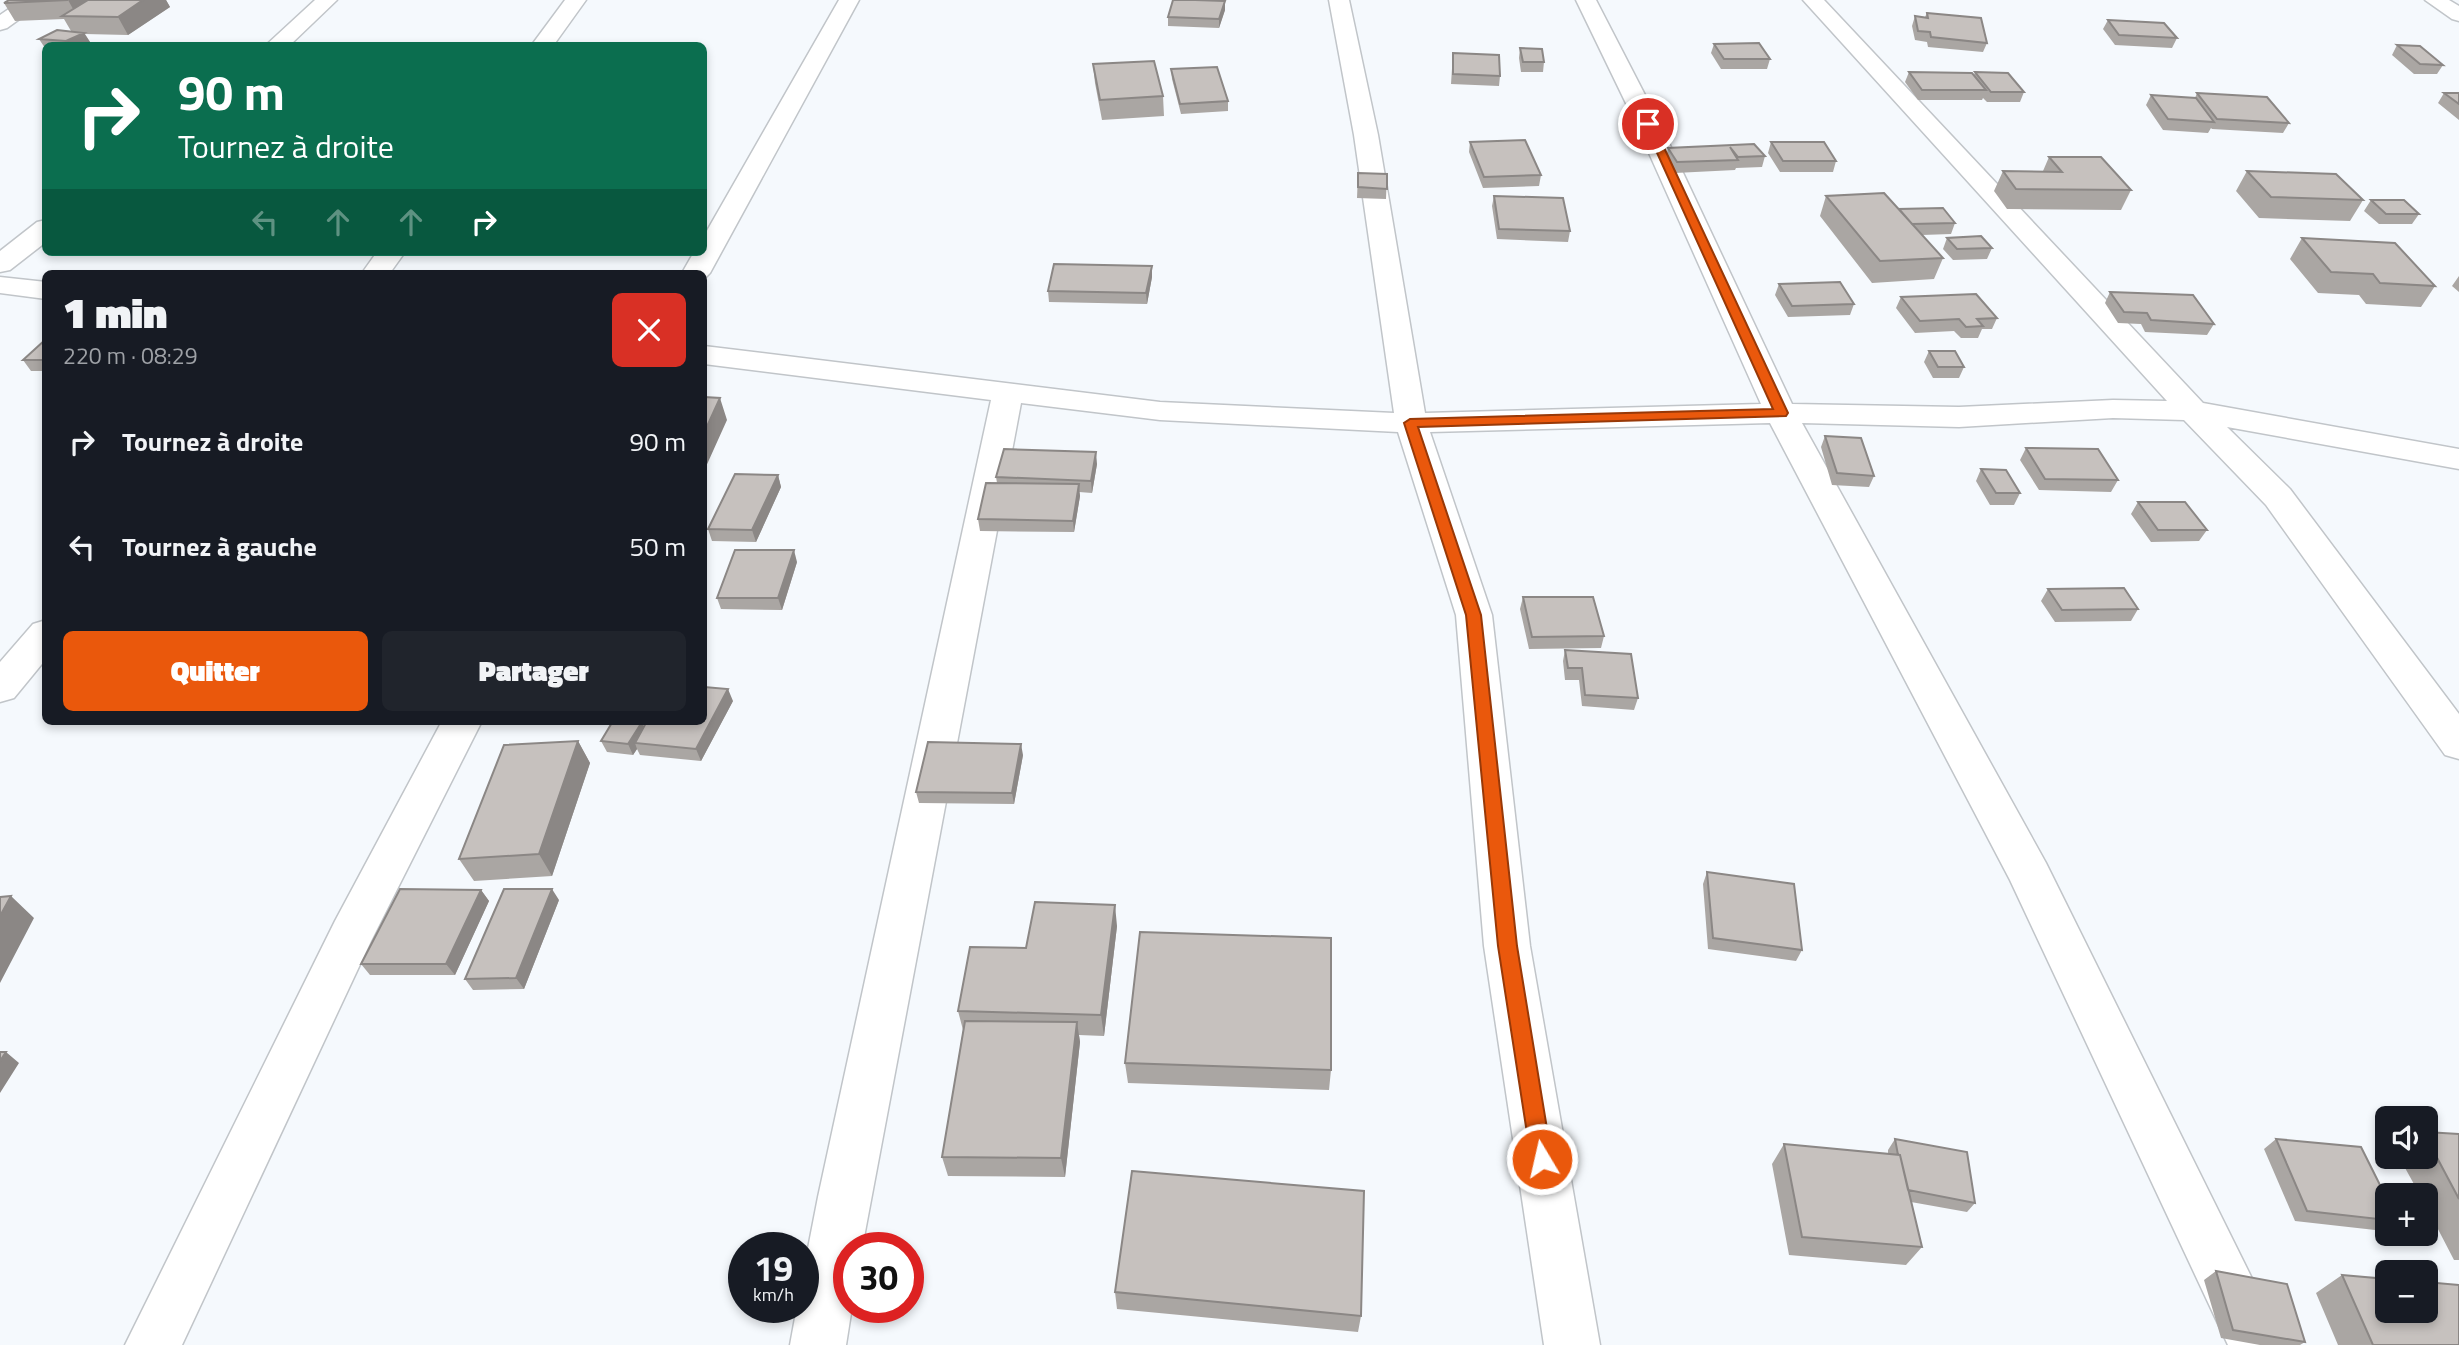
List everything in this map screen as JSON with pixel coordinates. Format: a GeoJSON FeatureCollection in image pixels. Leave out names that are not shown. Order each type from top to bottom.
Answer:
{"type":"FeatureCollection","features":[{"type":"Feature","properties":{"kind":"street"},"geometry":{"type":"LineString","coordinates":[[0,24],[36,0]]}},
{"type":"Feature","properties":{"kind":"street"},"geometry":{"type":"LineString","coordinates":[[280,42],[327,0]]}},
{"type":"Feature","properties":{"kind":"street"},"geometry":{"type":"LineString","coordinates":[[545,42],[576,0]]}},
{"type":"Feature","properties":{"kind":"street"},"geometry":{"type":"LineString","coordinates":[[707,253],[849,0]]}},
{"type":"Feature","properties":{"kind":"street"},"geometry":{"type":"LineString","coordinates":[[1339,0],[1366,135],[1410,423],[1474,615],[1507,946],[1572,1345]]}},
{"type":"Feature","properties":{"kind":"street"},"geometry":{"type":"LineString","coordinates":[[1586,0],[1648,124],[1781,413],[2030,876],[2257,1345]]}},
{"type":"Feature","properties":{"kind":"street"},"geometry":{"type":"LineString","coordinates":[[1814,0],[2193,411],[2277,497],[2459,744]]}},
{"type":"Feature","properties":{"kind":"street"},"geometry":{"type":"LineString","coordinates":[[2435,0],[2459,15]]}},
{"type":"Feature","properties":{"kind":"street"},"geometry":{"type":"LineString","coordinates":[[0,264],[42,231]]}},
{"type":"Feature","properties":{"kind":"street"},"geometry":{"type":"LineString","coordinates":[[0,285],[42,290]]}},
{"type":"Feature","properties":{"kind":"street"},"geometry":{"type":"LineString","coordinates":[[707,355],[1160,411],[1410,423],[1781,413],[1959,417],[2113,409],[2193,411],[2459,459]]}},
{"type":"Feature","properties":{"kind":"street"},"geometry":{"type":"LineString","coordinates":[[818,1345],[844,1197],[1008,392]]}},
{"type":"Feature","properties":{"kind":"street"},"geometry":{"type":"LineString","coordinates":[[0,688],[42,638]]}},
{"type":"Feature","properties":{"kind":"street"},"geometry":{"type":"LineString","coordinates":[[153,1345],[351,935],[460,725]]}},
{"type":"Feature","properties":{"kind":"building"},"geometry":{"type":"Polygon","coordinates":[[[9,0],[68,0],[4,3],[9,0]]]}},
{"type":"Feature","properties":{"kind":"building"},"geometry":{"type":"Polygon","coordinates":[[[88,0],[143,0],[118,17],[62,16],[88,0]]]}},
{"type":"Feature","properties":{"kind":"building"},"geometry":{"type":"Polygon","coordinates":[[[1173,0],[1225,1],[1219,19],[1168,17],[1173,0]]]}},
{"type":"Feature","properties":{"kind":"building"},"geometry":{"type":"Polygon","coordinates":[[[1927,13],[1981,18],[1987,43],[1931,37],[1930,32],[1918,31],[1915,16],[1928,18],[1927,13]]]}},
{"type":"Feature","properties":{"kind":"building"},"geometry":{"type":"Polygon","coordinates":[[[2108,20],[2164,23],[2177,38],[2119,35],[2108,20]]]}},
{"type":"Feature","properties":{"kind":"building"},"geometry":{"type":"Polygon","coordinates":[[[57,30],[84,33],[66,41],[39,39],[57,30]]]}},
{"type":"Feature","properties":{"kind":"building"},"geometry":{"type":"Polygon","coordinates":[[[1759,43],[1770,59],[1724,59],[1714,44],[1759,43]]]}},
{"type":"Feature","properties":{"kind":"building"},"geometry":{"type":"Polygon","coordinates":[[[2397,45],[2420,46],[2443,65],[2420,64],[2397,45]]]}},
{"type":"Feature","properties":{"kind":"building"},"geometry":{"type":"Polygon","coordinates":[[[1520,48],[1542,49],[1544,62],[1523,62],[1520,48]]]}},
{"type":"Feature","properties":{"kind":"building"},"geometry":{"type":"Polygon","coordinates":[[[1453,53],[1499,55],[1500,76],[1453,74],[1453,53]]]}},
{"type":"Feature","properties":{"kind":"building"},"geometry":{"type":"Polygon","coordinates":[[[1154,61],[1163,96],[1100,100],[1093,64],[1154,61]]]}},
{"type":"Feature","properties":{"kind":"building"},"geometry":{"type":"Polygon","coordinates":[[[1217,67],[1228,101],[1180,104],[1171,69],[1217,67]]]}},
{"type":"Feature","properties":{"kind":"building"},"geometry":{"type":"Polygon","coordinates":[[[1909,72],[1972,73],[1986,90],[1922,90],[1909,72]]]}},
{"type":"Feature","properties":{"kind":"building"},"geometry":{"type":"Polygon","coordinates":[[[1975,72],[2008,73],[2024,92],[1991,92],[1975,72]]]}},
{"type":"Feature","properties":{"kind":"building"},"geometry":{"type":"Polygon","coordinates":[[[2197,93],[2267,97],[2289,123],[2217,119],[2197,93]]]}},
{"type":"Feature","properties":{"kind":"building"},"geometry":{"type":"Polygon","coordinates":[[[2444,93],[2459,93],[2459,104],[2444,93]]]}},
{"type":"Feature","properties":{"kind":"building"},"geometry":{"type":"Polygon","coordinates":[[[2151,95],[2196,98],[2214,122],[2168,119],[2151,95]]]}},
{"type":"Feature","properties":{"kind":"building"},"geometry":{"type":"Polygon","coordinates":[[[1525,140],[1541,175],[1484,177],[1470,142],[1525,140]]]}},
{"type":"Feature","properties":{"kind":"building"},"geometry":{"type":"Polygon","coordinates":[[[1771,142],[1824,142],[1836,161],[1783,161],[1771,142]]]}},
{"type":"Feature","properties":{"kind":"building"},"geometry":{"type":"Polygon","coordinates":[[[1754,144],[1765,156],[1738,157],[1730,147],[1738,160],[1677,162],[1668,148],[1754,144]]]}},
{"type":"Feature","properties":{"kind":"building"},"geometry":{"type":"Polygon","coordinates":[[[2049,157],[2101,157],[2131,190],[2016,189],[2003,171],[2062,172],[2049,157]]]}},
{"type":"Feature","properties":{"kind":"building"},"geometry":{"type":"Polygon","coordinates":[[[2247,171],[2336,174],[2363,200],[2271,197],[2247,171]]]}},
{"type":"Feature","properties":{"kind":"building"},"geometry":{"type":"Polygon","coordinates":[[[1358,173],[1387,174],[1387,189],[1358,187],[1358,173]]]}},
{"type":"Feature","properties":{"kind":"building"},"geometry":{"type":"Polygon","coordinates":[[[1884,193],[1943,258],[1880,261],[1826,196],[1884,193]]]}},
{"type":"Feature","properties":{"kind":"building"},"geometry":{"type":"Polygon","coordinates":[[[1494,196],[1563,198],[1570,231],[1499,229],[1494,196]]]}},
{"type":"Feature","properties":{"kind":"building"},"geometry":{"type":"Polygon","coordinates":[[[2371,200],[2404,200],[2419,214],[2386,214],[2371,200]]]}},
{"type":"Feature","properties":{"kind":"building"},"geometry":{"type":"Polygon","coordinates":[[[1943,208],[1955,223],[1912,224],[1899,209],[1943,208]]]}},
{"type":"Feature","properties":{"kind":"building"},"geometry":{"type":"Polygon","coordinates":[[[1981,236],[1992,248],[1957,249],[1947,238],[1981,236]]]}},
{"type":"Feature","properties":{"kind":"building"},"geometry":{"type":"Polygon","coordinates":[[[2302,238],[2395,243],[2435,286],[2380,283],[2373,274],[2331,272],[2302,238]]]}},
{"type":"Feature","properties":{"kind":"building"},"geometry":{"type":"Polygon","coordinates":[[[1054,264],[1152,266],[1146,293],[1048,291],[1054,264]]]}},
{"type":"Feature","properties":{"kind":"building"},"geometry":{"type":"Polygon","coordinates":[[[1840,282],[1854,304],[1792,306],[1779,284],[1840,282]]]}},
{"type":"Feature","properties":{"kind":"building"},"geometry":{"type":"Polygon","coordinates":[[[2110,292],[2193,295],[2214,324],[2151,320],[2147,313],[2124,312],[2110,292]]]}},
{"type":"Feature","properties":{"kind":"building"},"geometry":{"type":"Polygon","coordinates":[[[1976,294],[1997,318],[1977,319],[1983,326],[1966,327],[1959,319],[1920,321],[1901,297],[1976,294]]]}},
{"type":"Feature","properties":{"kind":"building"},"geometry":{"type":"Polygon","coordinates":[[[42,343],[42,360],[23,360],[42,343]]]}},
{"type":"Feature","properties":{"kind":"building"},"geometry":{"type":"Polygon","coordinates":[[[1929,351],[1955,351],[1964,367],[1938,367],[1929,351]]]}},
{"type":"Feature","properties":{"kind":"building"},"geometry":{"type":"Polygon","coordinates":[[[707,397],[720,398],[707,426],[707,397]]]}},
{"type":"Feature","properties":{"kind":"building"},"geometry":{"type":"Polygon","coordinates":[[[1825,436],[1861,438],[1874,476],[1837,473],[1825,436]]]}},
{"type":"Feature","properties":{"kind":"building"},"geometry":{"type":"Polygon","coordinates":[[[2026,448],[2098,449],[2118,480],[2045,479],[2026,448]]]}},
{"type":"Feature","properties":{"kind":"building"},"geometry":{"type":"Polygon","coordinates":[[[1004,449],[1096,452],[1091,481],[996,477],[1004,449]]]}},
{"type":"Feature","properties":{"kind":"building"},"geometry":{"type":"Polygon","coordinates":[[[1981,469],[2006,470],[2020,493],[1996,493],[1981,469]]]}},
{"type":"Feature","properties":{"kind":"building"},"geometry":{"type":"Polygon","coordinates":[[[735,474],[778,475],[752,530],[708,529],[735,474]]]}},
{"type":"Feature","properties":{"kind":"building"},"geometry":{"type":"Polygon","coordinates":[[[986,483],[1079,484],[1073,521],[978,519],[986,483]]]}},
{"type":"Feature","properties":{"kind":"building"},"geometry":{"type":"Polygon","coordinates":[[[2138,502],[2185,502],[2207,530],[2158,530],[2138,502]]]}},
{"type":"Feature","properties":{"kind":"building"},"geometry":{"type":"Polygon","coordinates":[[[735,550],[794,550],[778,598],[717,598],[735,550]]]}},
{"type":"Feature","properties":{"kind":"building"},"geometry":{"type":"Polygon","coordinates":[[[2124,588],[2138,609],[2062,610],[2048,589],[2124,588]]]}},
{"type":"Feature","properties":{"kind":"building"},"geometry":{"type":"Polygon","coordinates":[[[1523,597],[1593,597],[1604,636],[1532,637],[1523,597]]]}},
{"type":"Feature","properties":{"kind":"building"},"geometry":{"type":"Polygon","coordinates":[[[1565,650],[1631,654],[1638,698],[1585,695],[1582,668],[1568,668],[1565,650]]]}},
{"type":"Feature","properties":{"kind":"building"},"geometry":{"type":"Polygon","coordinates":[[[707,687],[728,689],[696,749],[635,743],[645,725],[707,725],[707,687]]]}},
{"type":"Feature","properties":{"kind":"building"},"geometry":{"type":"Polygon","coordinates":[[[611,725],[640,725],[628,744],[601,741],[611,725]]]}},
{"type":"Feature","properties":{"kind":"building"},"geometry":{"type":"Polygon","coordinates":[[[578,741],[539,854],[459,859],[504,745],[578,741]]]}},
{"type":"Feature","properties":{"kind":"building"},"geometry":{"type":"Polygon","coordinates":[[[928,742],[1021,744],[1012,793],[916,792],[928,742]]]}},
{"type":"Feature","properties":{"kind":"building"},"geometry":{"type":"Polygon","coordinates":[[[1707,872],[1794,884],[1802,950],[1713,938],[1707,872]]]}},
{"type":"Feature","properties":{"kind":"building"},"geometry":{"type":"Polygon","coordinates":[[[400,889],[481,890],[446,964],[361,964],[400,889]]]}},
{"type":"Feature","properties":{"kind":"building"},"geometry":{"type":"Polygon","coordinates":[[[504,889],[552,889],[516,978],[465,979],[504,889]]]}},
{"type":"Feature","properties":{"kind":"building"},"geometry":{"type":"Polygon","coordinates":[[[11,896],[0,916],[0,897],[11,896]]]}},
{"type":"Feature","properties":{"kind":"building"},"geometry":{"type":"Polygon","coordinates":[[[1035,902],[1115,905],[1101,1015],[958,1011],[970,947],[1026,948],[1035,902]]]}},
{"type":"Feature","properties":{"kind":"building"},"geometry":{"type":"Polygon","coordinates":[[[1140,932],[1331,938],[1331,1070],[1125,1063],[1140,932]]]}},
{"type":"Feature","properties":{"kind":"building"},"geometry":{"type":"Polygon","coordinates":[[[965,1021],[1077,1022],[1061,1158],[942,1157],[965,1021]]]}},
{"type":"Feature","properties":{"kind":"building"},"geometry":{"type":"Polygon","coordinates":[[[2438,1133],[2459,1134],[2459,1199],[2438,1160],[2438,1133]]]}},
{"type":"Feature","properties":{"kind":"building"},"geometry":{"type":"Polygon","coordinates":[[[1895,1139],[1967,1152],[1975,1203],[1908,1190],[1895,1139]]]}},
{"type":"Feature","properties":{"kind":"building"},"geometry":{"type":"Polygon","coordinates":[[[2276,1139],[2361,1147],[2379,1183],[2375,1183],[2375,1219],[2307,1211],[2276,1139]]]}},
{"type":"Feature","properties":{"kind":"building"},"geometry":{"type":"Polygon","coordinates":[[[1784,1144],[1900,1155],[1922,1247],[1802,1237],[1784,1144]]]}},
{"type":"Feature","properties":{"kind":"building"},"geometry":{"type":"Polygon","coordinates":[[[1132,1171],[1364,1191],[1361,1316],[1115,1292],[1132,1171]]]}},
{"type":"Feature","properties":{"kind":"building"},"geometry":{"type":"Polygon","coordinates":[[[2216,1271],[2287,1284],[2305,1342],[2233,1330],[2216,1271]]]}},
{"type":"Feature","properties":{"kind":"building"},"geometry":{"type":"Polygon","coordinates":[[[2342,1275],[2375,1278],[2375,1323],[2438,1323],[2438,1283],[2459,1285],[2459,1345],[2373,1345],[2342,1275]]]}},
{"type":"Feature","properties":{"kind":"route"},"geometry":{"type":"LineString","coordinates":[[1542,1159],[1507,946],[1474,615],[1410,423],[1781,413],[1648,124]]}}]}
